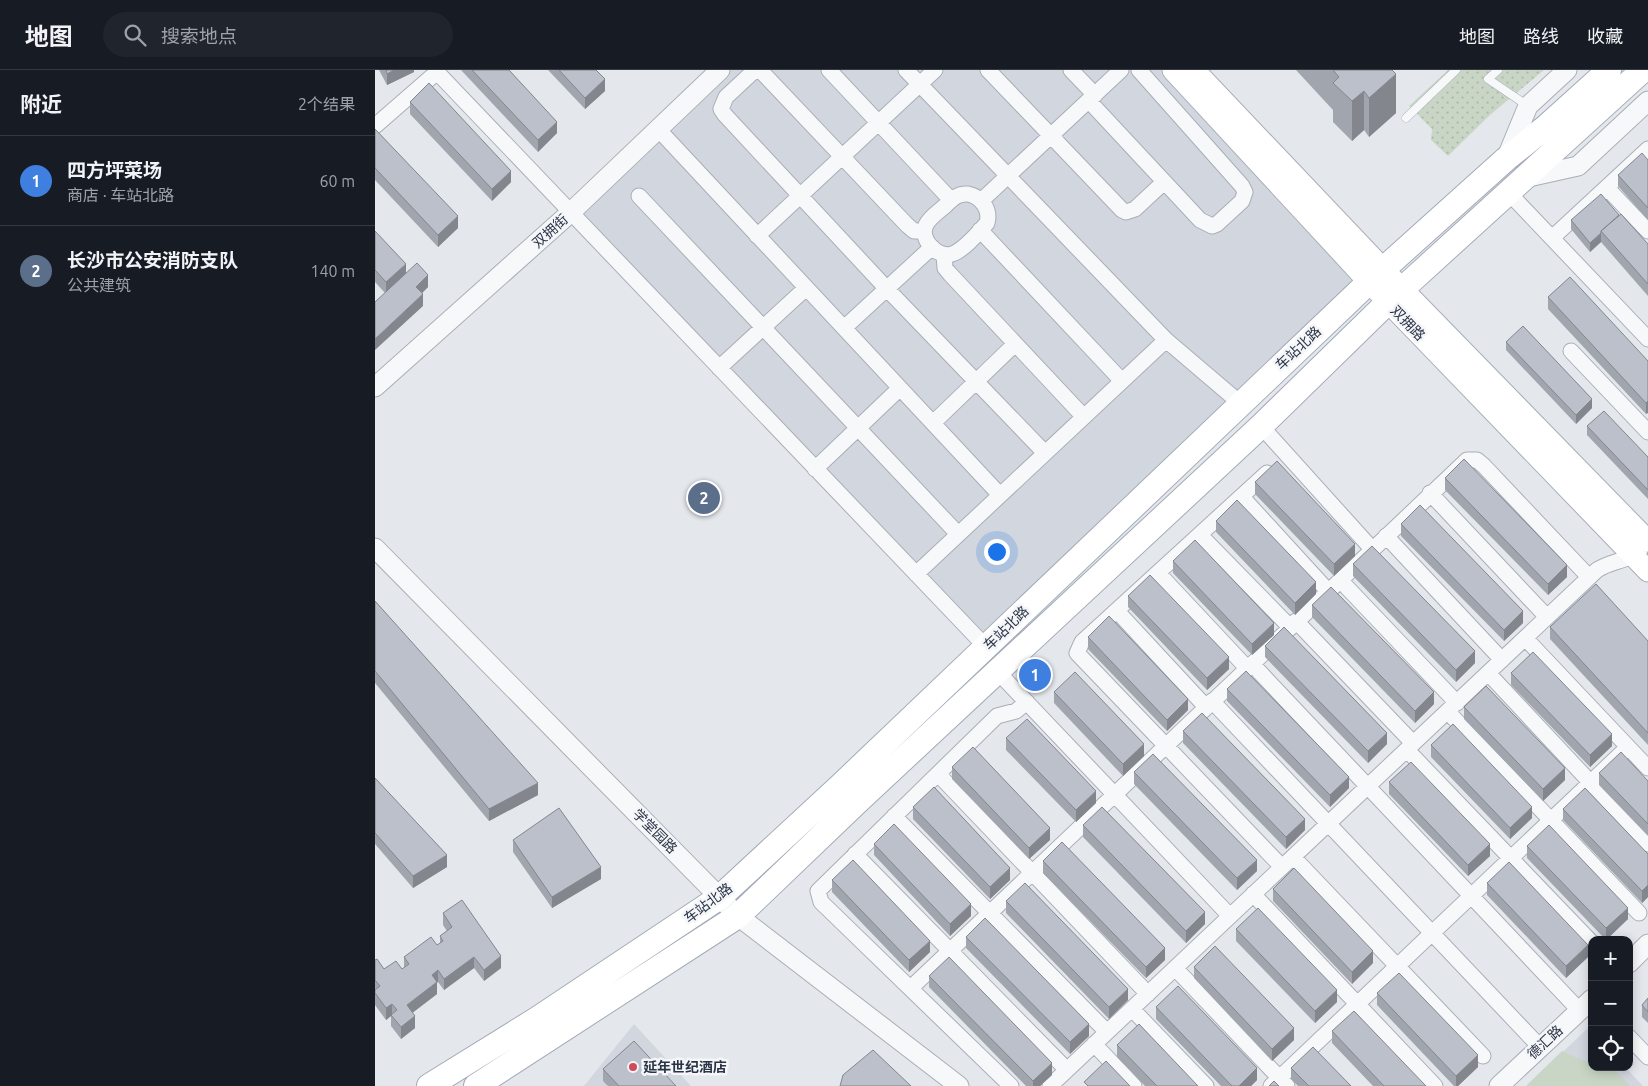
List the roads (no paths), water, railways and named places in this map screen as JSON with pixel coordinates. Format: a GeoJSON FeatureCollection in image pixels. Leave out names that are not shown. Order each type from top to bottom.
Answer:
{"type":"FeatureCollection","features":[{"type":"Feature","properties":{"kind":"main road","name":"双拥路"},"geometry":{"type":"LineString","coordinates":[[1173,70],[1377,275]]}},
{"type":"Feature","properties":{"kind":"main road","name":"双拥路"},"geometry":{"type":"LineString","coordinates":[[1194,70],[1395,295],[1645,552]]}},
{"type":"Feature","properties":{"kind":"main road"},"geometry":{"type":"LineString","coordinates":[[1556,133],[1609,70]]}},
{"type":"Feature","properties":{"kind":"main road"},"geometry":{"type":"LineString","coordinates":[[1556,133],[1643,70]]}},
{"type":"Feature","properties":{"kind":"main road","name":"车站北路"},"geometry":{"type":"LineString","coordinates":[[429,1086],[537,1019],[720,897],[1377,275],[1505,159],[1556,133]]}},
{"type":"Feature","properties":{"kind":"main road","name":"车站北路"},"geometry":{"type":"LineString","coordinates":[[476,1086],[738,916],[997,671],[1261,426],[1395,295],[1516,185],[1556,133]]}},
{"type":"Feature","properties":{"kind":"street","name":"双拥街"},"geometry":{"type":"LineString","coordinates":[[375,387],[570,213],[720,70]]}},
{"type":"Feature","properties":{"kind":"street"},"geometry":{"type":"LineString","coordinates":[[755,70],[726,97],[721,109],[887,288],[1045,453]]}},
{"type":"Feature","properties":{"kind":"street"},"geometry":{"type":"LineString","coordinates":[[760,70],[907,225],[914,231],[924,231]]}},
{"type":"Feature","properties":{"kind":"street"},"geometry":{"type":"LineString","coordinates":[[829,70],[951,200]]}},
{"type":"Feature","properties":{"kind":"street"},"geometry":{"type":"LineString","coordinates":[[906,70],[1167,340],[1240,403]]}},
{"type":"Feature","properties":{"kind":"street"},"geometry":{"type":"LineString","coordinates":[[757,236],[935,70]]}},
{"type":"Feature","properties":{"kind":"street"},"geometry":{"type":"LineString","coordinates":[[988,70],[1122,210],[1126,212],[1135,209],[1165,182]]}},
{"type":"Feature","properties":{"kind":"street"},"geometry":{"type":"LineString","coordinates":[[1071,70],[1092,98],[1200,220],[1212,226],[1217,224],[1242,201],[1245,192],[1242,186],[1139,70]]}},
{"type":"Feature","properties":{"kind":"street"},"geometry":{"type":"LineString","coordinates":[[981,201],[1121,70]]}},
{"type":"Feature","properties":{"kind":"street"},"geometry":{"type":"LineString","coordinates":[[1505,159],[1528,106],[1567,70]]}},
{"type":"Feature","properties":{"kind":"street"},"geometry":{"type":"LineString","coordinates":[[375,126],[436,71],[986,647]]}},
{"type":"Feature","properties":{"kind":"street"},"geometry":{"type":"LineString","coordinates":[[1648,101],[1578,166],[1516,185],[1552,238],[1648,339]]}},
{"type":"Feature","properties":{"kind":"street"},"geometry":{"type":"LineString","coordinates":[[658,129],[1000,495]]}},
{"type":"Feature","properties":{"kind":"street"},"geometry":{"type":"LineString","coordinates":[[1552,238],[1648,149]]}},
{"type":"Feature","properties":{"kind":"street"},"geometry":{"type":"LineString","coordinates":[[1607,188],[1648,232]]}},
{"type":"Feature","properties":{"kind":"street"},"geometry":{"type":"LineString","coordinates":[[844,328],[887,288],[938,251],[957,252],[987,222],[988,216],[981,201],[973,195],[963,193],[951,200],[930,220],[924,231]]}},
{"type":"Feature","properties":{"kind":"street"},"geometry":{"type":"LineString","coordinates":[[639,196],[958,534]]}},
{"type":"Feature","properties":{"kind":"street"},"geometry":{"type":"LineString","coordinates":[[980,230],[1123,381]]}},
{"type":"Feature","properties":{"kind":"street"},"geometry":{"type":"LineString","coordinates":[[924,231],[938,251],[945,268],[950,274],[1084,417]]}},
{"type":"Feature","properties":{"kind":"street"},"geometry":{"type":"LineString","coordinates":[[719,368],[806,288]]}},
{"type":"Feature","properties":{"kind":"street"},"geometry":{"type":"LineString","coordinates":[[915,574],[1167,340]]}},
{"type":"Feature","properties":{"kind":"street"},"geometry":{"type":"LineString","coordinates":[[933,423],[1015,344]]}},
{"type":"Feature","properties":{"kind":"street"},"geometry":{"type":"LineString","coordinates":[[1571,351],[1648,432]]}},
{"type":"Feature","properties":{"kind":"street"},"geometry":{"type":"LineString","coordinates":[[815,469],[900,388]]}},
{"type":"Feature","properties":{"kind":"street"},"geometry":{"type":"LineString","coordinates":[[1261,426],[1372,549]]}},
{"type":"Feature","properties":{"kind":"street"},"geometry":{"type":"LineString","coordinates":[[915,984],[1467,460],[1477,460],[1589,577]]}},
{"type":"Feature","properties":{"kind":"street"},"geometry":{"type":"LineString","coordinates":[[1267,473],[1082,642],[1077,653],[1165,746],[1397,966],[1483,1056]]}},
{"type":"Feature","properties":{"kind":"street"},"geometry":{"type":"LineString","coordinates":[[1430,494],[1547,617]]}},
{"type":"Feature","properties":{"kind":"street"},"geometry":{"type":"LineString","coordinates":[[1242,497],[1328,591]]}},
{"type":"Feature","properties":{"kind":"street"},"geometry":{"type":"LineString","coordinates":[[1200,535],[1293,624],[1410,747],[1588,940]]}},
{"type":"Feature","properties":{"kind":"street"},"geometry":{"type":"LineString","coordinates":[[1386,536],[1502,660]]}},
{"type":"Feature","properties":{"kind":"street","name":"学堂园路"},"geometry":{"type":"LineString","coordinates":[[375,548],[738,916],[959,1086]]}},
{"type":"Feature","properties":{"kind":"street"},"geometry":{"type":"LineString","coordinates":[[855,854],[950,951],[1060,1080],[1094,1044],[1589,577],[1604,566],[1645,552]]}},
{"type":"Feature","properties":{"kind":"street"},"geometry":{"type":"LineString","coordinates":[[1158,573],[1368,786],[1471,896],[1585,1004]]}},
{"type":"Feature","properties":{"kind":"street"},"geometry":{"type":"LineString","coordinates":[[1340,580],[1550,822],[1639,913]]}},
{"type":"Feature","properties":{"kind":"street"},"geometry":{"type":"LineString","coordinates":[[1117,611],[1328,824],[1540,1047]]}},
{"type":"Feature","properties":{"kind":"street"},"geometry":{"type":"LineString","coordinates":[[1525,638],[1648,768]]}},
{"type":"Feature","properties":{"kind":"street"},"geometry":{"type":"LineString","coordinates":[[997,671],[1230,916]]}},
{"type":"Feature","properties":{"kind":"street"},"geometry":{"type":"LineString","coordinates":[[1488,673],[1648,844]]}},
{"type":"Feature","properties":{"kind":"street"},"geometry":{"type":"LineString","coordinates":[[1011,1086],[821,902],[818,891],[820,886],[997,716],[1016,711],[1027,702]]}},
{"type":"Feature","properties":{"kind":"street"},"geometry":{"type":"LineString","coordinates":[[1175,968],[1279,1083],[1357,1004],[1629,747]]}},
{"type":"Feature","properties":{"kind":"street"},"geometry":{"type":"LineString","coordinates":[[938,774],[1148,994]]}},
{"type":"Feature","properties":{"kind":"street"},"geometry":{"type":"LineString","coordinates":[[894,816],[1107,1032]]}},
{"type":"Feature","properties":{"kind":"street"},"geometry":{"type":"LineString","coordinates":[[1253,894],[1435,1086]]}},
{"type":"Feature","properties":{"kind":"street"},"geometry":{"type":"LineString","coordinates":[[1633,958],[1648,944]]}},
{"type":"Feature","properties":{"kind":"street","name":"德汇路"},"geometry":{"type":"LineString","coordinates":[[1499,1086],[1585,1004]]}},
{"type":"Feature","properties":{"kind":"street"},"geometry":{"type":"LineString","coordinates":[[1132,1008],[1206,1086]]}},
{"type":"Feature","properties":{"kind":"street"},"geometry":{"type":"LineString","coordinates":[[1633,1041],[1648,1057]]}},
{"type":"Feature","properties":{"kind":"street"},"geometry":{"type":"LineString","coordinates":[[1094,1044],[1134,1086]]}},
{"type":"Feature","properties":{"kind":"lane"},"geometry":{"type":"LineString","coordinates":[[1406,118],[1457,70]]}},
{"type":"Feature","properties":{"kind":"lane"},"geometry":{"type":"LineString","coordinates":[[1498,70],[1488,79],[1528,106]]}},
{"type":"Feature","properties":{"kind":"place","name":"长沙市公安消防支队"},"geometry":{"type":"Point","coordinates":[704,498]}},
{"type":"Feature","properties":{"kind":"place","name":"四方坪菜场"},"geometry":{"type":"Point","coordinates":[1035,675]}},
{"type":"Feature","properties":{"kind":"place","name":"延年世纪酒店"},"geometry":{"type":"Point","coordinates":[633,1067]}}]}
